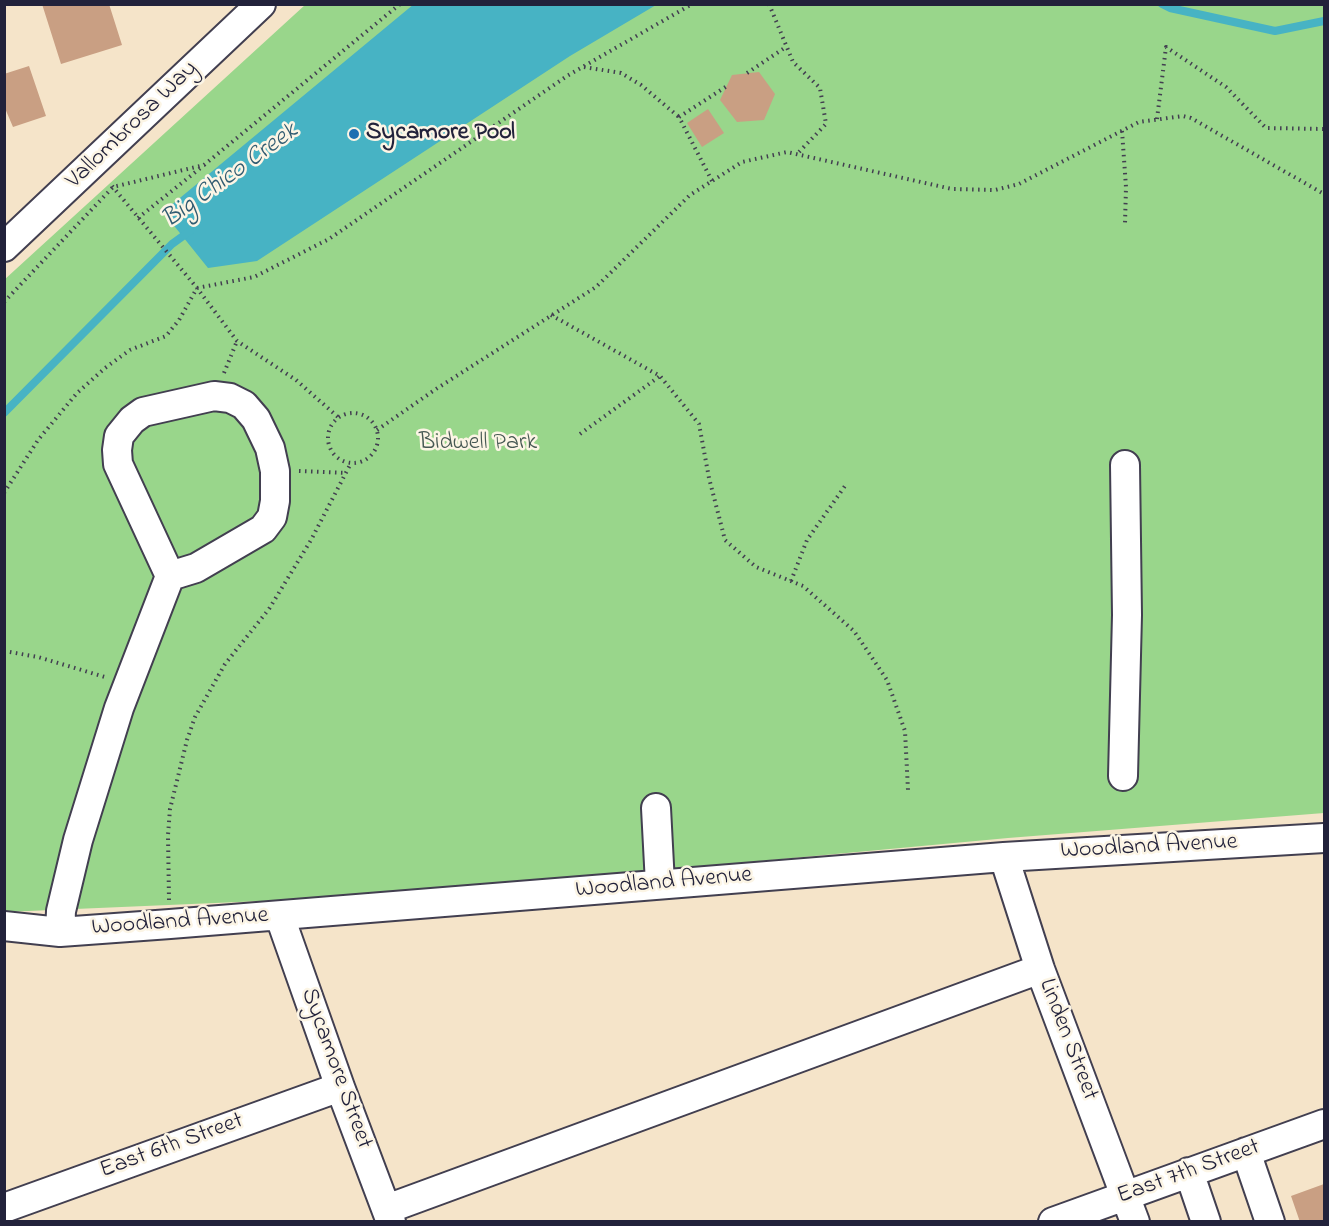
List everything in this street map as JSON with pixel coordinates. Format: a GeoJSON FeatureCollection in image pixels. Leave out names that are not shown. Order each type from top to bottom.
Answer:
{"type":"FeatureCollection","features":[{"type":"Feature","properties":{"kind":"street","name":"Vallombrosa Way"},"geometry":{"type":"LineString","coordinates":[[4,247],[261,4]]}},
{"type":"Feature","properties":{"kind":"street"},"geometry":{"type":"LineString","coordinates":[[60,932],[61,911],[78,840],[119,708],[170,576],[118,464],[119,436],[132,420],[143,412],[214,396],[230,398],[244,405],[256,419],[270,448],[275,471],[275,501],[272,517],[263,529],[196,568],[170,576]]}},
{"type":"Feature","properties":{"kind":"street"},"geometry":{"type":"LineString","coordinates":[[1123,776],[1127,615],[1125,465]]}},
{"type":"Feature","properties":{"kind":"street"},"geometry":{"type":"LineString","coordinates":[[656,807],[660,884]]}},
{"type":"Feature","properties":{"kind":"street","name":"Woodland Avenue"},"geometry":{"type":"LineString","coordinates":[[4,926],[60,932],[1004,857],[1324,838]]}},
{"type":"Feature","properties":{"kind":"street","name":"Linden Street"},"geometry":{"type":"LineString","coordinates":[[1004,857],[1040,969],[1135,1221]]}},
{"type":"Feature","properties":{"kind":"street","name":"Sycamore Street"},"geometry":{"type":"LineString","coordinates":[[280,916],[340,1086],[389,1215]]}},
{"type":"Feature","properties":{"kind":"street"},"geometry":{"type":"LineString","coordinates":[[389,1215],[1040,969]]}},
{"type":"Feature","properties":{"kind":"street","name":"East 6th Street"},"geometry":{"type":"LineString","coordinates":[[4,1208],[340,1086]]}},
{"type":"Feature","properties":{"kind":"street","name":"East 7th Street"},"geometry":{"type":"LineString","coordinates":[[1053,1221],[1324,1124]]}},
{"type":"Feature","properties":{"kind":"street"},"geometry":{"type":"LineString","coordinates":[[1246,1152],[1270,1221]]}},
{"type":"Feature","properties":{"kind":"street"},"geometry":{"type":"LineString","coordinates":[[1190,1172],[1206,1221]]}},
{"type":"Feature","properties":{"kind":"path"},"geometry":{"type":"LineString","coordinates":[[138,218],[400,4]]}},
{"type":"Feature","properties":{"kind":"path"},"geometry":{"type":"LineString","coordinates":[[4,493],[38,440],[77,393],[130,350],[166,336],[179,320],[197,288],[254,277],[329,239],[583,67],[692,4]]}},
{"type":"Feature","properties":{"kind":"path"},"geometry":{"type":"LineString","coordinates":[[769,4],[793,62],[820,88],[826,124],[797,154]]}},
{"type":"Feature","properties":{"kind":"path"},"geometry":{"type":"LineString","coordinates":[[1157,119],[1166,46],[1226,87],[1266,128],[1324,129]]}},
{"type":"Feature","properties":{"kind":"path"},"geometry":{"type":"LineString","coordinates":[[747,73],[786,47]]}},
{"type":"Feature","properties":{"kind":"path"},"geometry":{"type":"LineString","coordinates":[[583,67],[621,73],[641,85],[679,117],[712,181]]}},
{"type":"Feature","properties":{"kind":"path"},"geometry":{"type":"LineString","coordinates":[[679,117],[727,86]]}},
{"type":"Feature","properties":{"kind":"path"},"geometry":{"type":"LineString","coordinates":[[377,430],[436,389],[596,287],[690,195],[742,162],[787,152],[952,189],[995,190],[1019,184],[1145,120],[1183,116],[1191,118],[1324,194]]}},
{"type":"Feature","properties":{"kind":"path"},"geometry":{"type":"LineString","coordinates":[[1122,131],[1126,187],[1125,223]]}},
{"type":"Feature","properties":{"kind":"path"},"geometry":{"type":"LineString","coordinates":[[4,302],[113,187],[204,165]]}},
{"type":"Feature","properties":{"kind":"path"},"geometry":{"type":"LineString","coordinates":[[107,180],[197,288],[237,341],[296,380],[338,417]]}},
{"type":"Feature","properties":{"kind":"path"},"geometry":{"type":"LineString","coordinates":[[551,315],[660,376],[699,424],[709,478],[725,540],[756,567],[803,586],[854,631],[887,680],[905,731],[908,790]]}},
{"type":"Feature","properties":{"kind":"path"},"geometry":{"type":"LineString","coordinates":[[580,434],[660,376]]}},
{"type":"Feature","properties":{"kind":"path"},"geometry":{"type":"LineString","coordinates":[[353,412],[361,414],[374,423],[378,439],[372,454],[359,463],[351,463],[336,457],[328,444],[329,429],[338,417],[353,412]]}},
{"type":"Feature","properties":{"kind":"path"},"geometry":{"type":"LineString","coordinates":[[170,924],[168,836],[170,808],[195,717],[225,664],[269,609],[311,540],[351,463]]}},
{"type":"Feature","properties":{"kind":"path"},"geometry":{"type":"LineString","coordinates":[[275,471],[347,473]]}},
{"type":"Feature","properties":{"kind":"path"},"geometry":{"type":"LineString","coordinates":[[791,581],[807,540],[844,486]]}},
{"type":"Feature","properties":{"kind":"path"},"geometry":{"type":"LineString","coordinates":[[4,651],[38,657],[129,682]]}},
{"type":"Feature","properties":{"kind":"green space","name":"Bidwell Park"},"geometry":{"type":"Polygon","coordinates":[[[305,5],[1324,5],[1324,813],[1008,838],[631,873],[285,900],[5,912],[4,280],[305,5]]]}},
{"type":"Feature","properties":{"kind":"water","name":"Sycamore Pool"},"geometry":{"type":"Polygon","coordinates":[[[414,4],[656,5],[570,56],[257,261],[208,268],[163,212],[414,4]]]}},
{"type":"Feature","properties":{"kind":"building"},"geometry":{"type":"Polygon","coordinates":[[[42,4],[109,4],[122,45],[61,64],[42,4]]]}},
{"type":"Feature","properties":{"kind":"building"},"geometry":{"type":"Polygon","coordinates":[[[29,66],[46,116],[13,127],[4,106],[4,74],[29,66]]]}},
{"type":"Feature","properties":{"kind":"building"},"geometry":{"type":"Polygon","coordinates":[[[759,72],[775,94],[764,120],[737,122],[720,100],[732,75],[759,72]]]}},
{"type":"Feature","properties":{"kind":"building"},"geometry":{"type":"Polygon","coordinates":[[[708,109],[724,133],[702,147],[687,123],[708,109]]]}},
{"type":"Feature","properties":{"kind":"building"},"geometry":{"type":"Polygon","coordinates":[[[1324,1184],[1324,1222],[1300,1222],[1291,1196],[1324,1184]]]}},
{"type":"Feature","properties":{"kind":"waterway","name":"Big Chico Creek"},"geometry":{"type":"LineString","coordinates":[[1162,4],[1170,8],[1275,31],[1324,21]]}},
{"type":"Feature","properties":{"kind":"waterway","name":"Big Chico Creek"},"geometry":{"type":"LineString","coordinates":[[4,413],[172,244],[190,231]]}},
{"type":"Feature","properties":{"kind":"place","name":"Sycamore Pool"},"geometry":{"type":"Point","coordinates":[354,134]}}]}
